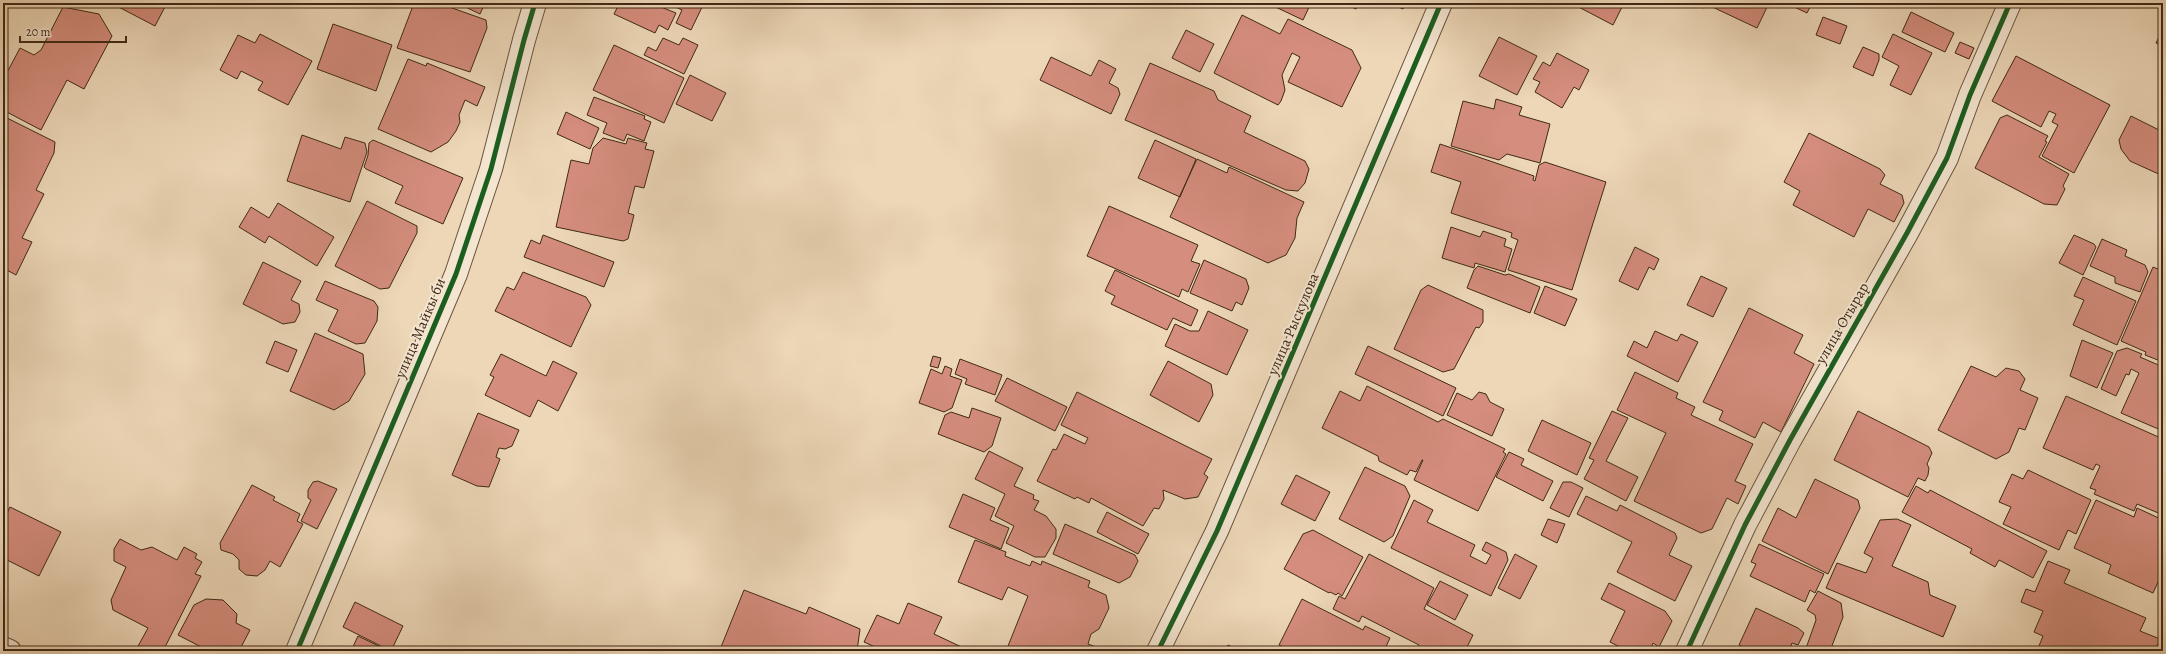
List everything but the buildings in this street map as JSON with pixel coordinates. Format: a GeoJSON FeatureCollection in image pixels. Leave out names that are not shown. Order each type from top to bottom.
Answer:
{"type":"FeatureCollection","features":[{"type":"Feature","properties":{"kind":"street","name":"улица Майкы би"},"geometry":{"type":"LineString","coordinates":[[297,651],[456,274],[491,169],[535,3]]}},
{"type":"Feature","properties":{"kind":"street","name":"улица Рыскулова"},"geometry":{"type":"LineString","coordinates":[[1158,651],[1220,524],[1441,3]]}},
{"type":"Feature","properties":{"kind":"street","name":"улица Отырар"},"geometry":{"type":"LineString","coordinates":[[1687,651],[1745,525],[1782,454],[1907,233],[1946,158],[1970,95],[2010,3]]}},
{"type":"Feature","properties":{"kind":"street"},"geometry":{"type":"LineString","coordinates":[[3,648],[10,651]]}},
{"type":"Feature","properties":{"kind":"cycle path"},"geometry":{"type":"LineString","coordinates":[[297,651],[456,274],[491,169],[535,3]]}},
{"type":"Feature","properties":{"kind":"cycle path"},"geometry":{"type":"LineString","coordinates":[[1158,651],[1217,531],[1441,3]]}},
{"type":"Feature","properties":{"kind":"cycle path"},"geometry":{"type":"LineString","coordinates":[[1687,651],[1745,525],[1790,440],[1907,233],[1947,158],[1970,95],[2010,3]]}}]}
